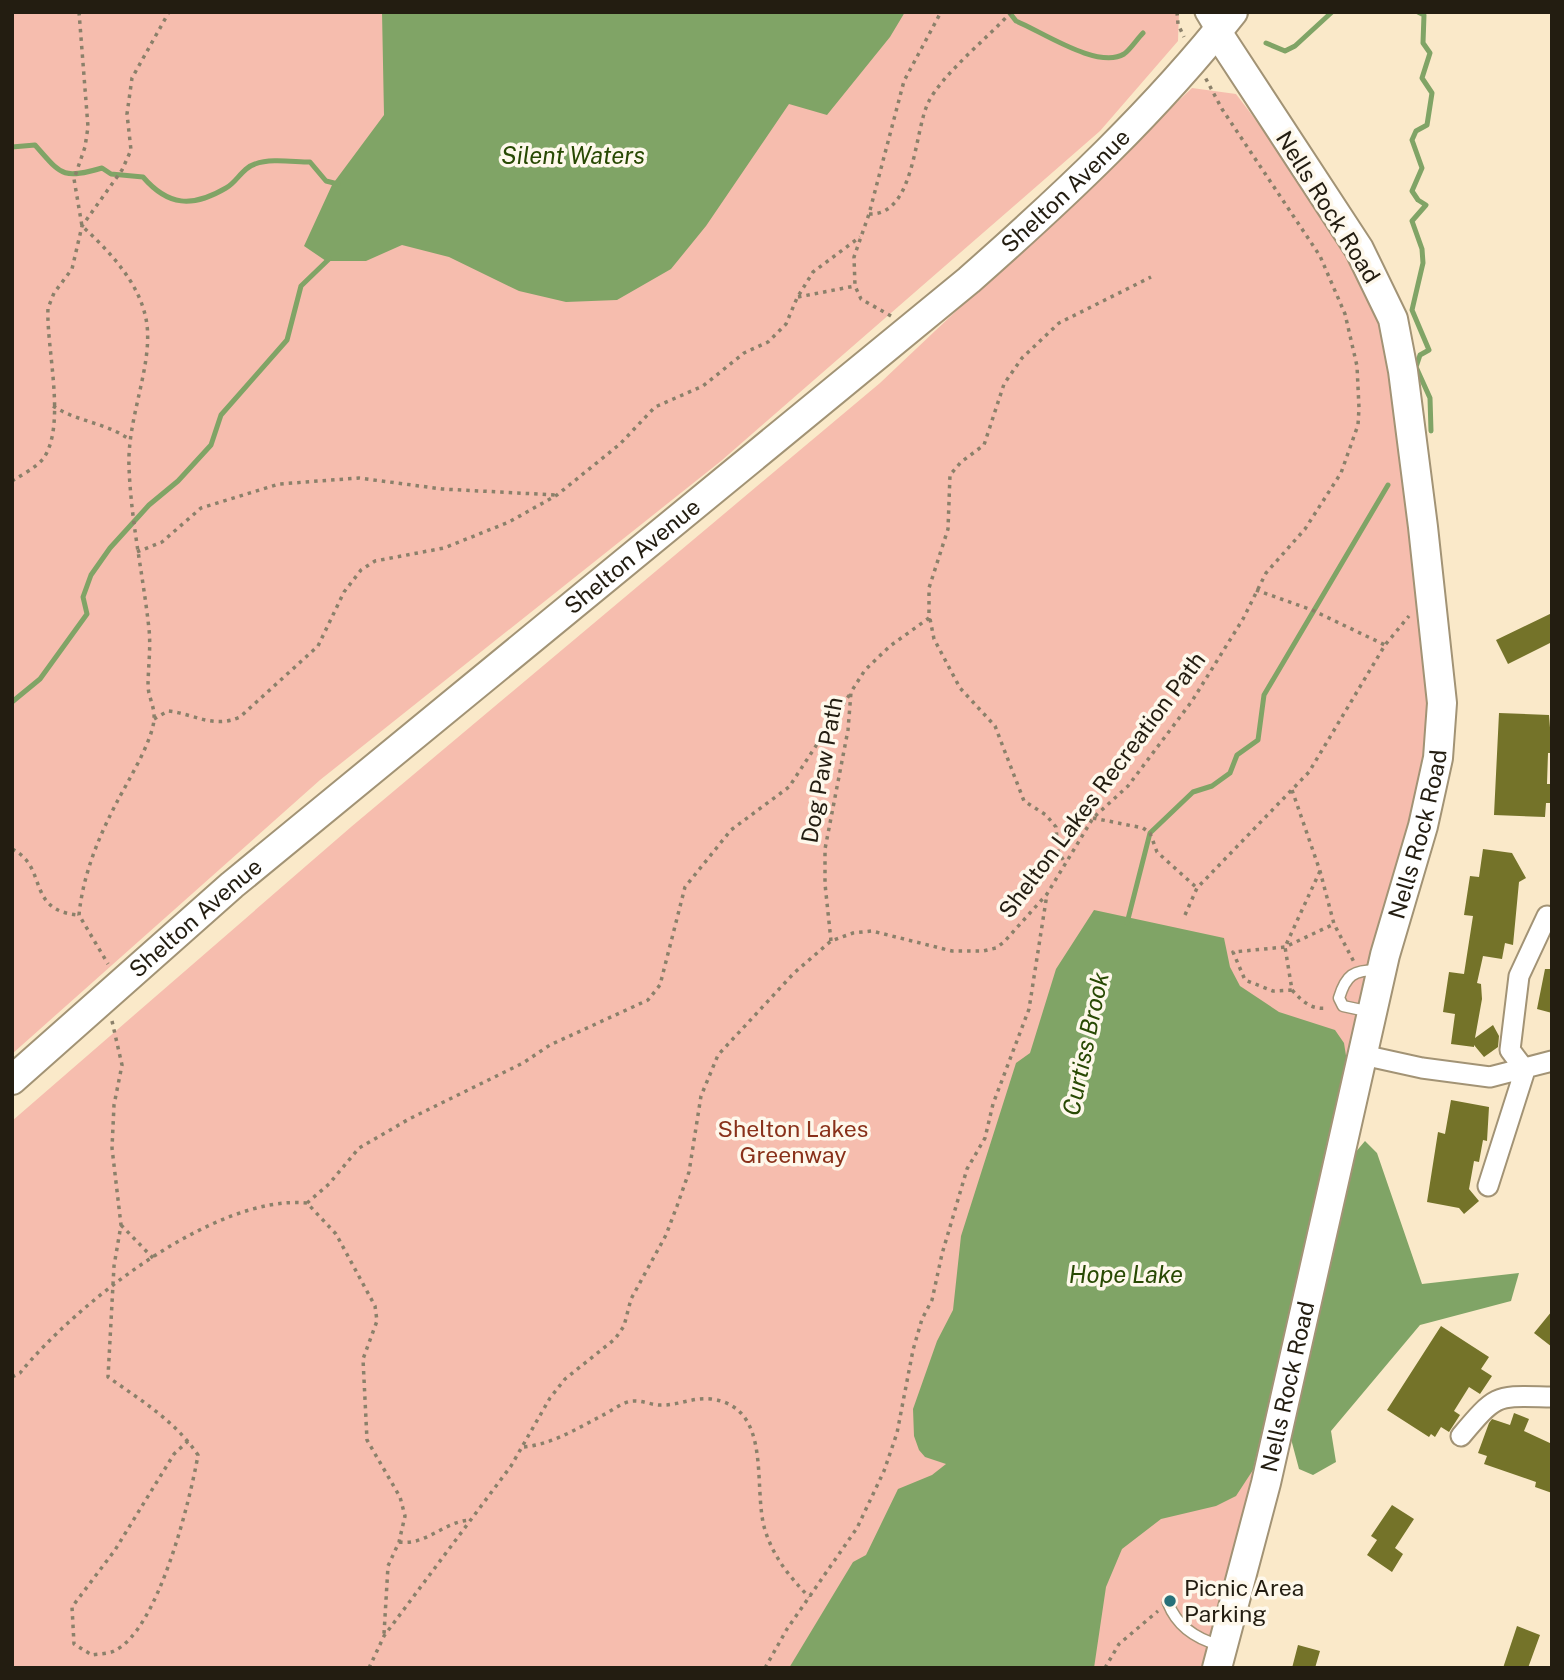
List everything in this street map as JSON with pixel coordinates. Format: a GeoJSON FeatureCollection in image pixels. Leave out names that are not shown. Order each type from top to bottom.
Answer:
{"type":"FeatureCollection","features":[{"type":"Feature","properties":{"kind":"main road","name":"Shelton Avenue"},"geometry":{"type":"LineString","coordinates":[[12,1080],[232,885],[906,334],[1053,205],[1196,59],[1218,19]]}},
{"type":"Feature","properties":{"kind":"main road","name":"Nells Rock Road"},"geometry":{"type":"LineString","coordinates":[[1218,19],[1359,249],[1392,319],[1403,372],[1442,703],[1438,758],[1423,827],[1370,970],[1373,1012],[1266,1483],[1220,1657]]}},
{"type":"Feature","properties":{"kind":"street"},"geometry":{"type":"LineString","coordinates":[[1525,1070],[1510,1051],[1519,976],[1547,916]]}},
{"type":"Feature","properties":{"kind":"street"},"geometry":{"type":"LineString","coordinates":[[1363,1055],[1422,1068],[1490,1077],[1552,1061]]}},
{"type":"Feature","properties":{"kind":"street"},"geometry":{"type":"LineString","coordinates":[[1488,1186],[1525,1070]]}},
{"type":"Feature","properties":{"kind":"street"},"geometry":{"type":"LineString","coordinates":[[1461,1436],[1488,1404],[1506,1395],[1552,1397]]}},
{"type":"Feature","properties":{"kind":"lane"},"geometry":{"type":"LineString","coordinates":[[1370,970],[1345,978],[1339,998],[1343,1006],[1373,1012]]}},
{"type":"Feature","properties":{"kind":"lane"},"geometry":{"type":"LineString","coordinates":[[1168,1603],[1173,1615],[1220,1657]]}},
{"type":"Feature","properties":{"kind":"path"},"geometry":{"type":"LineString","coordinates":[[79,12],[88,127],[74,178],[82,226],[129,276],[141,300],[147,326],[146,359],[129,439],[131,509],[149,632],[148,690],[154,719],[135,769],[102,832],[85,878],[79,915],[108,960],[112,1024],[122,1065],[114,1105],[112,1148],[121,1225],[113,1286],[108,1377],[169,1420],[188,1441],[198,1455],[190,1500],[153,1605],[133,1635],[114,1652],[92,1655],[74,1644],[72,1607],[115,1550],[174,1454],[188,1441]]}},
{"type":"Feature","properties":{"kind":"path"},"geometry":{"type":"LineString","coordinates":[[12,481],[43,459],[52,441],[54,406],[48,308],[54,293],[72,270],[82,226],[122,170],[131,150],[127,114],[132,78],[169,12]]}},
{"type":"Feature","properties":{"kind":"path"},"geometry":{"type":"LineString","coordinates":[[906,334],[891,317],[861,299],[855,286],[854,257],[869,214],[904,81],[941,12]]}},
{"type":"Feature","properties":{"kind":"path"},"geometry":{"type":"LineString","coordinates":[[869,214],[876,214],[889,207],[904,187],[916,153],[923,117],[934,93],[1011,12]]}},
{"type":"Feature","properties":{"kind":"path"},"geometry":{"type":"LineString","coordinates":[[1177,12],[1181,32]]}},
{"type":"Feature","properties":{"kind":"path","name":"Shelton Lakes Recreation Path"},"geometry":{"type":"LineString","coordinates":[[369,1668],[384,1636],[524,1447],[539,1415],[565,1379],[615,1339],[624,1326],[631,1299],[666,1235],[689,1172],[701,1096],[718,1055],[794,973],[831,941],[853,933],[872,931],[952,951],[996,948],[1047,894],[1093,818],[1128,786],[1192,701],[1243,619],[1266,573],[1314,516],[1341,473],[1358,425],[1360,390],[1352,340],[1332,279],[1295,215],[1222,109],[1209,85]]}},
{"type":"Feature","properties":{"kind":"path"},"geometry":{"type":"LineString","coordinates":[[154,719],[168,711],[212,723],[226,723],[240,718],[318,646],[344,592],[361,570],[375,561],[444,548],[509,522],[557,495],[620,444],[655,407],[703,386],[744,353],[768,342],[786,324],[797,298],[813,272],[860,237]]}},
{"type":"Feature","properties":{"kind":"path"},"geometry":{"type":"LineString","coordinates":[[1065,863],[1058,851],[1056,827],[1024,800],[995,726],[960,688],[934,639],[929,618],[929,588],[948,529],[950,475],[961,462],[984,444],[1004,384],[1022,358],[1059,323],[1151,277]]}},
{"type":"Feature","properties":{"kind":"path"},"geometry":{"type":"LineString","coordinates":[[797,298],[855,286]]}},
{"type":"Feature","properties":{"kind":"path"},"geometry":{"type":"LineString","coordinates":[[54,406],[78,419],[110,426],[129,439]]}},
{"type":"Feature","properties":{"kind":"path"},"geometry":{"type":"LineString","coordinates":[[137,552],[162,542],[201,508],[279,484],[359,478],[442,489],[557,495]]}},
{"type":"Feature","properties":{"kind":"path"},"geometry":{"type":"LineString","coordinates":[[1256,590],[1312,610],[1385,645]]}},
{"type":"Feature","properties":{"kind":"path"},"geometry":{"type":"LineString","coordinates":[[1185,915],[1197,888],[1309,772],[1385,645],[1430,590]]}},
{"type":"Feature","properties":{"kind":"path","name":"Dog Paw Path"},"geometry":{"type":"LineString","coordinates":[[831,941],[825,884],[825,849],[848,730],[851,692],[864,670],[890,646],[929,618]]}},
{"type":"Feature","properties":{"kind":"path"},"geometry":{"type":"LineString","coordinates":[[307,1203],[329,1184],[359,1148],[409,1119],[523,1063],[550,1045],[648,1000],[660,985],[685,887],[731,830],[789,787],[851,692]]}},
{"type":"Feature","properties":{"kind":"path"},"geometry":{"type":"LineString","coordinates":[[1292,790],[1320,872],[1334,924],[1370,970]]}},
{"type":"Feature","properties":{"kind":"path"},"geometry":{"type":"LineString","coordinates":[[1093,818],[1143,828],[1150,833],[1157,852],[1197,888]]}},
{"type":"Feature","properties":{"kind":"path"},"geometry":{"type":"LineString","coordinates":[[12,849],[26,856],[34,869],[39,894],[60,911],[79,915]]}},
{"type":"Feature","properties":{"kind":"path"},"geometry":{"type":"LineString","coordinates":[[1320,872],[1285,947],[1292,990],[1304,1003],[1317,1009],[1343,1006]]}},
{"type":"Feature","properties":{"kind":"path"},"geometry":{"type":"LineString","coordinates":[[765,1668],[809,1597],[857,1528],[884,1471],[897,1433],[913,1350],[922,1319],[932,1300],[942,1254],[967,1168],[985,1138],[993,1104],[1029,1009],[1047,894]]}},
{"type":"Feature","properties":{"kind":"path"},"geometry":{"type":"LineString","coordinates":[[1292,990],[1273,991],[1245,979],[1233,952],[1285,947],[1334,924]]}},
{"type":"Feature","properties":{"kind":"path"},"geometry":{"type":"LineString","coordinates":[[12,1377],[20,1373],[72,1317],[173,1244],[219,1222],[268,1204],[289,1201],[307,1203],[335,1234],[375,1306],[377,1321],[363,1359],[367,1440],[400,1497],[405,1516],[399,1542],[388,1566],[384,1636]]}},
{"type":"Feature","properties":{"kind":"path"},"geometry":{"type":"LineString","coordinates":[[121,1225],[153,1258]]}},
{"type":"Feature","properties":{"kind":"path"},"geometry":{"type":"LineString","coordinates":[[524,1447],[540,1445],[563,1436],[629,1401],[646,1401],[662,1406],[683,1400],[711,1399],[739,1411],[752,1430],[758,1452],[759,1508],[766,1532],[782,1568],[809,1597]]}},
{"type":"Feature","properties":{"kind":"path"},"geometry":{"type":"LineString","coordinates":[[399,1542],[419,1541],[458,1521],[471,1520]]}},
{"type":"Feature","properties":{"kind":"path"},"geometry":{"type":"LineString","coordinates":[[1105,1668],[1119,1644],[1168,1603]]}},
{"type":"Feature","properties":{"kind":"green space"},"geometry":{"type":"Polygon","coordinates":[[[12,12],[1179,12],[1178,41],[1100,131],[721,461],[320,780],[12,1054],[12,12]]]}},
{"type":"Feature","properties":{"kind":"green space","name":"Shelton Lakes Greenway"},"geometry":{"type":"Polygon","coordinates":[[[1192,88],[1236,94],[1281,153],[1370,292],[1385,339],[1403,461],[1430,707],[1429,756],[1280,1386],[1207,1668],[12,1668],[12,1121],[351,827],[880,383],[1192,88]]]}},
{"type":"Feature","properties":{"kind":"water","name":"Silent Waters"},"geometry":{"type":"Polygon","coordinates":[[[382,12],[905,12],[890,37],[827,115],[789,104],[706,226],[671,269],[617,300],[566,302],[519,291],[449,257],[402,245],[366,261],[326,261],[304,246],[332,185],[384,115],[382,12]]]}},
{"type":"Feature","properties":{"kind":"water","name":"Hope Lake"},"geometry":{"type":"Polygon","coordinates":[[[1094,910],[1224,938],[1230,967],[1240,986],[1279,1012],[1335,1030],[1344,1043],[1347,1062],[1253,1470],[1236,1496],[1216,1506],[1161,1519],[1122,1549],[1106,1587],[1094,1668],[789,1668],[853,1562],[866,1555],[898,1489],[932,1475],[946,1464],[925,1457],[919,1450],[914,1436],[913,1409],[937,1341],[953,1310],[961,1236],[1016,1063],[1030,1053],[1056,969],[1094,910]]]}},
{"type":"Feature","properties":{"kind":"water"},"geometry":{"type":"Polygon","coordinates":[[[1365,1141],[1377,1153],[1422,1284],[1519,1273],[1511,1301],[1420,1325],[1331,1431],[1336,1462],[1313,1475],[1299,1469],[1291,1439],[1354,1154],[1365,1141]]]}},
{"type":"Feature","properties":{"kind":"building"},"geometry":{"type":"Polygon","coordinates":[[[1552,613],[1552,642],[1508,664],[1496,640],[1552,613]]]}},
{"type":"Feature","properties":{"kind":"building"},"geometry":{"type":"Polygon","coordinates":[[[1499,713],[1549,715],[1552,753],[1548,753],[1547,784],[1552,784],[1552,803],[1546,803],[1545,817],[1494,815],[1499,713]]]}},
{"type":"Feature","properties":{"kind":"building"},"geometry":{"type":"Polygon","coordinates":[[[1483,849],[1512,853],[1526,878],[1519,882],[1513,945],[1505,943],[1502,959],[1483,956],[1477,983],[1481,984],[1482,999],[1475,1038],[1493,1025],[1499,1036],[1498,1047],[1484,1057],[1474,1045],[1451,1044],[1455,1014],[1443,1012],[1449,972],[1464,974],[1473,916],[1464,915],[1470,876],[1479,877],[1483,849]]]}},
{"type":"Feature","properties":{"kind":"building"},"geometry":{"type":"Polygon","coordinates":[[[1545,969],[1552,969],[1552,1013],[1537,1009],[1545,969]]]}},
{"type":"Feature","properties":{"kind":"building"},"geometry":{"type":"Polygon","coordinates":[[[1451,1100],[1489,1107],[1487,1141],[1483,1140],[1479,1162],[1474,1161],[1469,1189],[1479,1201],[1464,1214],[1459,1208],[1427,1202],[1438,1132],[1445,1134],[1451,1100]]]}},
{"type":"Feature","properties":{"kind":"building"},"geometry":{"type":"Polygon","coordinates":[[[1552,1311],[1552,1347],[1534,1333],[1552,1311]]]}},
{"type":"Feature","properties":{"kind":"building"},"geometry":{"type":"Polygon","coordinates":[[[1441,1326],[1489,1357],[1481,1369],[1492,1376],[1480,1394],[1469,1387],[1454,1411],[1460,1415],[1449,1432],[1441,1427],[1435,1437],[1431,1434],[1429,1437],[1387,1410],[1441,1326]]]}},
{"type":"Feature","properties":{"kind":"building"},"geometry":{"type":"Polygon","coordinates":[[[1514,1413],[1529,1419],[1524,1431],[1552,1444],[1552,1493],[1535,1487],[1536,1482],[1484,1464],[1487,1456],[1478,1453],[1492,1419],[1510,1425],[1514,1413]]]}},
{"type":"Feature","properties":{"kind":"building"},"geometry":{"type":"Polygon","coordinates":[[[1392,1505],[1414,1519],[1395,1548],[1403,1554],[1392,1572],[1367,1555],[1377,1540],[1371,1536],[1392,1505]]]}},
{"type":"Feature","properties":{"kind":"building"},"geometry":{"type":"Polygon","coordinates":[[[1517,1626],[1540,1635],[1528,1668],[1503,1668],[1517,1626]]]}},
{"type":"Feature","properties":{"kind":"building"},"geometry":{"type":"Polygon","coordinates":[[[1298,1645],[1320,1651],[1315,1668],[1292,1668],[1298,1645]]]}},
{"type":"Feature","properties":{"kind":"waterway"},"geometry":{"type":"LineString","coordinates":[[1009,12],[1016,21],[1054,40],[1100,57],[1113,58],[1124,54],[1143,33]]}},
{"type":"Feature","properties":{"kind":"waterway"},"geometry":{"type":"LineString","coordinates":[[1266,43],[1285,51],[1295,46],[1332,12]]}},
{"type":"Feature","properties":{"kind":"waterway","name":"Curtiss Brook"},"geometry":{"type":"LineString","coordinates":[[1418,12],[1424,15],[1423,43],[1430,53],[1422,78],[1432,93],[1427,125],[1416,131],[1412,140],[1422,168],[1412,191],[1418,200],[1426,205],[1412,221],[1422,249],[1423,263],[1412,310],[1429,350],[1420,355],[1416,367],[1430,398],[1431,431]]}},
{"type":"Feature","properties":{"kind":"waterway"},"geometry":{"type":"LineString","coordinates":[[12,147],[35,145],[57,168],[70,174],[102,168],[111,174],[143,177],[162,194],[181,201],[202,199],[214,194],[230,185],[250,166],[268,161],[310,162],[326,181],[338,184]]}},
{"type":"Feature","properties":{"kind":"waterway"},"geometry":{"type":"LineString","coordinates":[[12,702],[40,679],[87,614],[83,597],[91,575],[110,548],[149,505],[178,481],[211,445],[221,415],[287,340],[301,286],[329,259]]}},
{"type":"Feature","properties":{"kind":"waterway","name":"Curtiss Brook"},"geometry":{"type":"LineString","coordinates":[[1127,923],[1150,833],[1193,792],[1212,786],[1230,773],[1237,755],[1258,740],[1264,695],[1388,485]]}},
{"type":"Feature","properties":{"kind":"place","name":"Picnic Area Parking"},"geometry":{"type":"Point","coordinates":[1170,1601]}}]}
